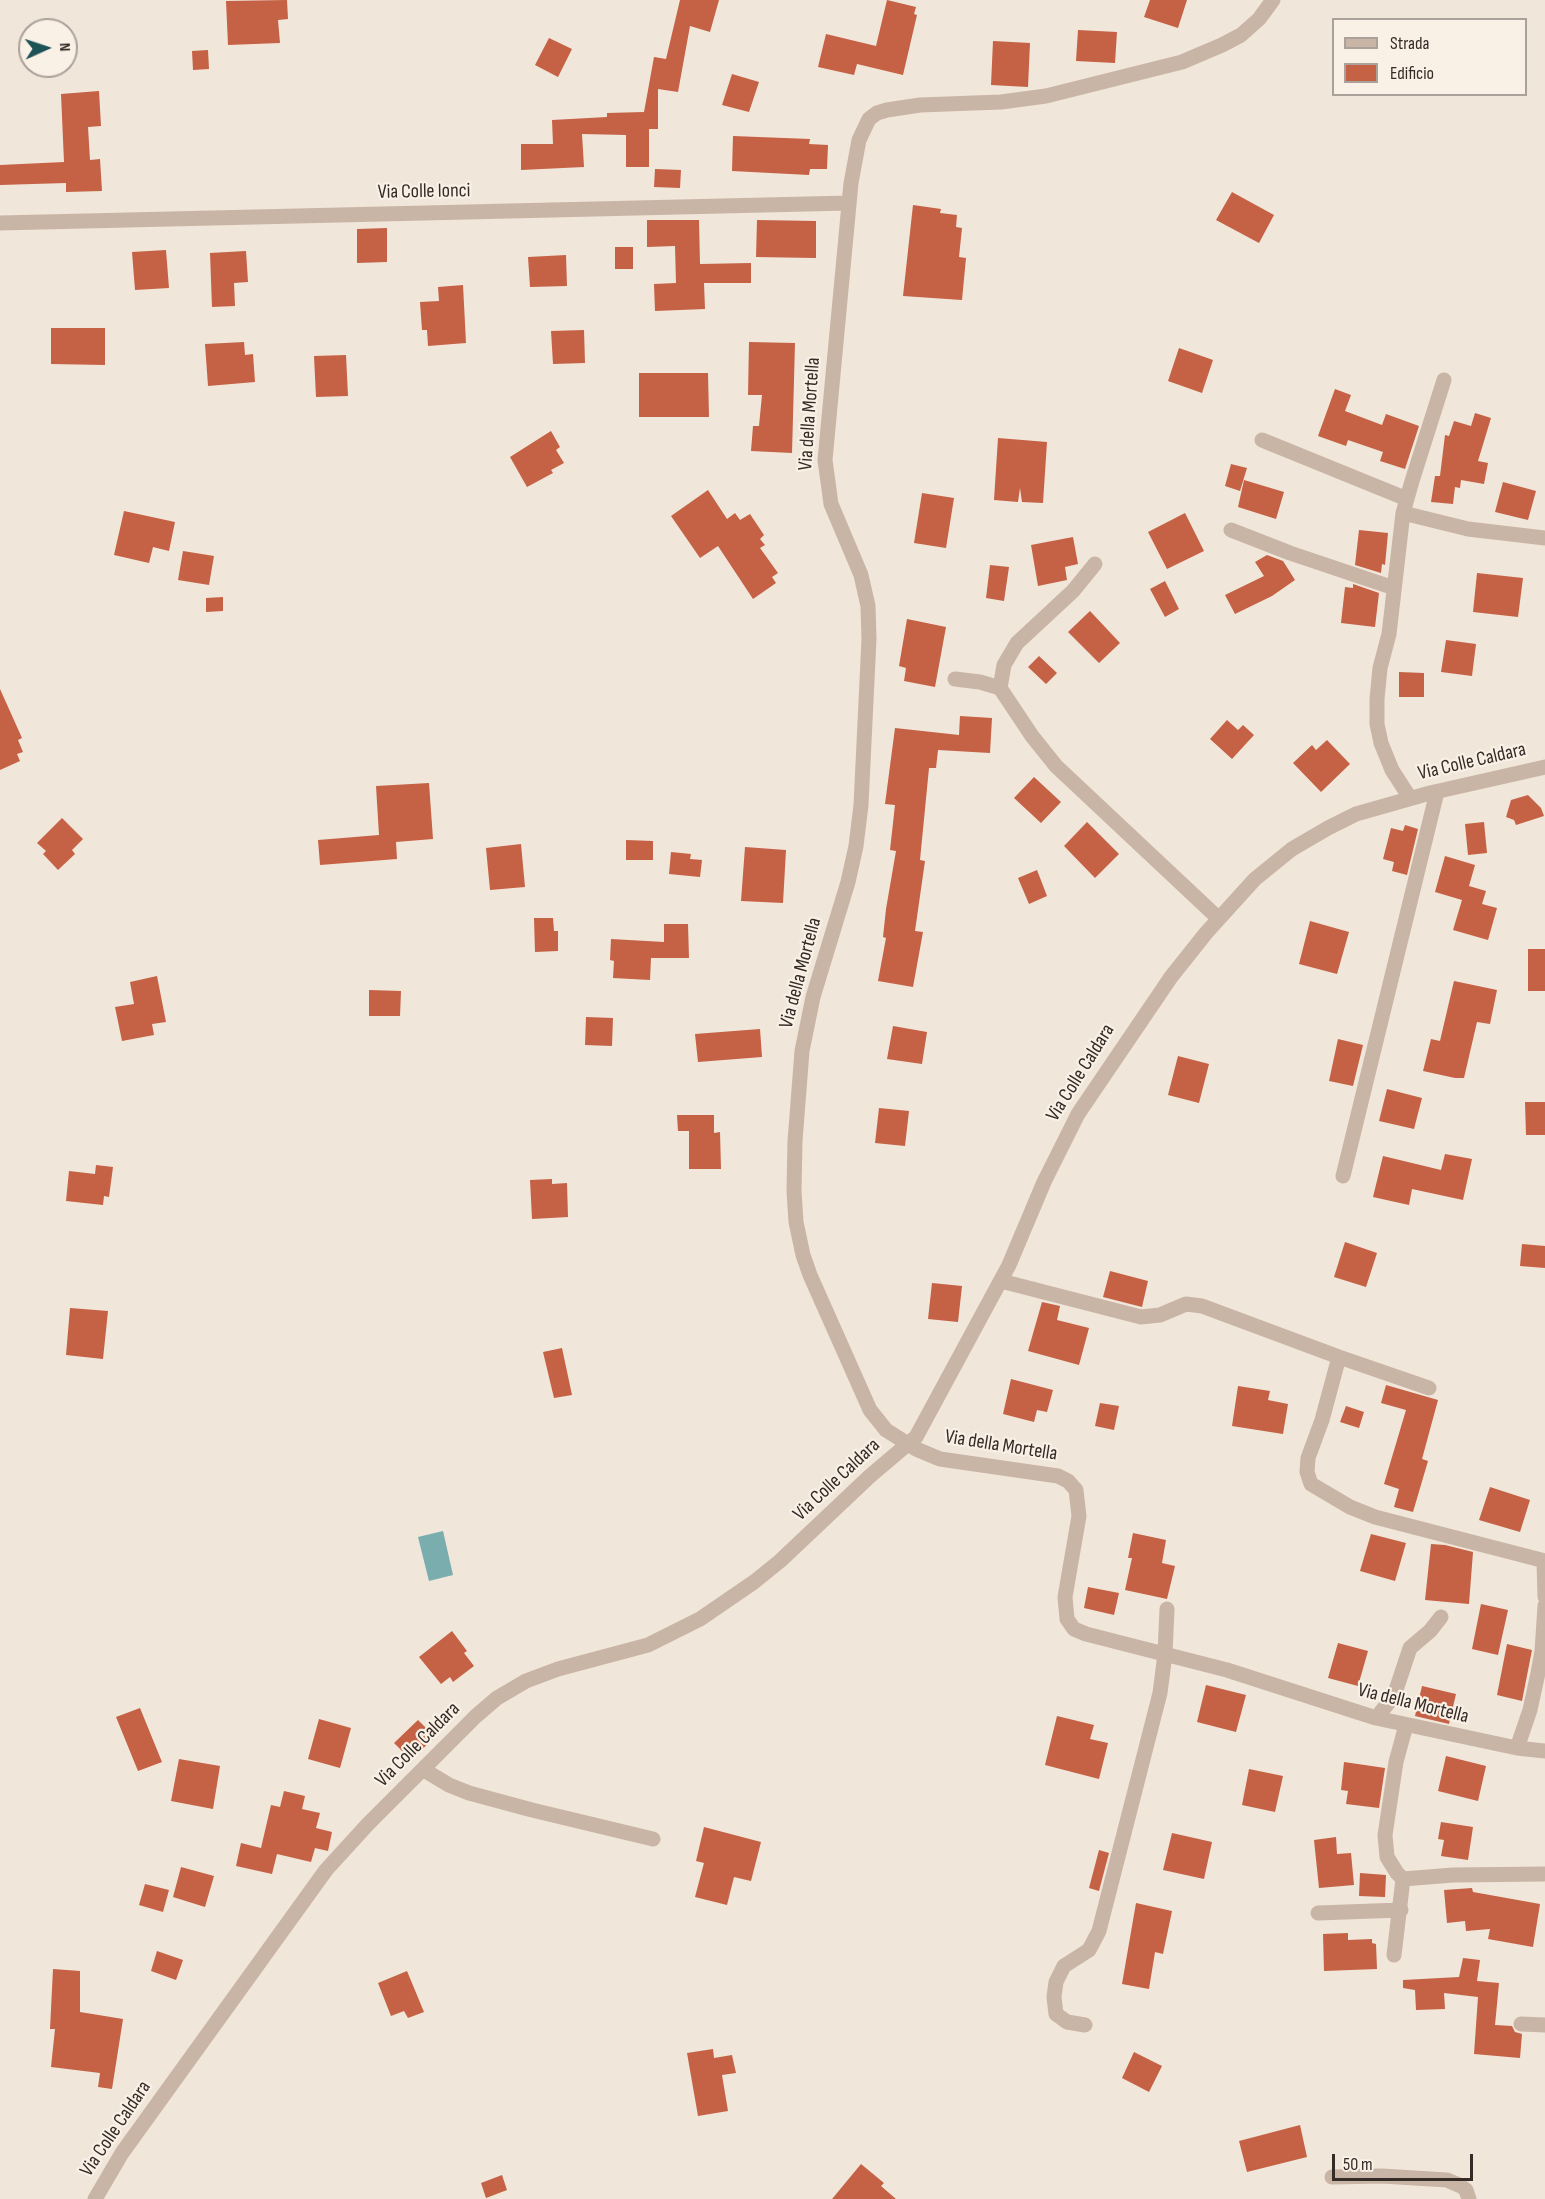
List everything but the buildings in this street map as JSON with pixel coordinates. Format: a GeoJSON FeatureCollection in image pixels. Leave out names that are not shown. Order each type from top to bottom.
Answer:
{"type":"FeatureCollection","features":[{"type":"Feature","properties":{"kind":"street","name":"Via della Mortella"},"geometry":{"type":"LineString","coordinates":[[1273,0],[1259,19],[1241,34],[1206,52],[1163,68],[1038,97],[984,103],[920,105],[877,113],[866,123],[859,140],[849,203],[825,459],[831,504],[859,569],[868,606],[869,639],[862,793],[853,864],[817,984],[804,1040],[797,1107],[796,1222],[806,1262],[870,1410],[886,1430],[932,1457],[1052,1474],[1068,1481],[1076,1490],[1080,1509],[1065,1597],[1070,1625],[1086,1634],[1227,1670],[1376,1718],[1517,1748],[1545,1751]]}},
{"type":"Feature","properties":{"kind":"street","name":"Via Colle Ionci"},"geometry":{"type":"LineString","coordinates":[[0,223],[849,203]]}},
{"type":"Feature","properties":{"kind":"street"},"geometry":{"type":"LineString","coordinates":[[1410,798],[1385,756],[1377,724],[1378,684],[1389,634],[1405,506],[1444,380]]}},
{"type":"Feature","properties":{"kind":"street"},"geometry":{"type":"LineString","coordinates":[[1262,440],[1405,506],[1468,529],[1545,538]]}},
{"type":"Feature","properties":{"kind":"street"},"geometry":{"type":"LineString","coordinates":[[1231,530],[1290,553],[1394,588]]}},
{"type":"Feature","properties":{"kind":"street"},"geometry":{"type":"LineString","coordinates":[[1000,688],[1004,665],[1017,643],[1073,591],[1095,564]]}},
{"type":"Feature","properties":{"kind":"street"},"geometry":{"type":"LineString","coordinates":[[955,679],[980,682],[1000,688],[1032,736],[1056,766],[1218,918]]}},
{"type":"Feature","properties":{"kind":"street","name":"Via Colle Caldara"},"geometry":{"type":"LineString","coordinates":[[95,2199],[122,2153],[326,1870],[357,1835],[476,1716],[513,1687],[558,1669],[648,1645],[688,1626],[720,1606],[780,1561],[916,1437],[1001,1281],[1050,1169],[1078,1114],[1171,977],[1218,918],[1263,871],[1301,844],[1348,817],[1410,798],[1545,767]]}},
{"type":"Feature","properties":{"kind":"street"},"geometry":{"type":"LineString","coordinates":[[1342,1176],[1437,792]]}},
{"type":"Feature","properties":{"kind":"street"},"geometry":{"type":"LineString","coordinates":[[1001,1281],[1141,1317],[1160,1315],[1182,1305],[1198,1305],[1429,1388]]}},
{"type":"Feature","properties":{"kind":"street"},"geometry":{"type":"LineString","coordinates":[[1339,1357],[1322,1420],[1308,1458],[1307,1472],[1311,1484],[1350,1507],[1367,1514],[1420,1530],[1545,1561],[1545,1597]]}},
{"type":"Feature","properties":{"kind":"street"},"geometry":{"type":"LineString","coordinates":[[1517,1748],[1530,1710],[1538,1673],[1545,1606]]}},
{"type":"Feature","properties":{"kind":"street"},"geometry":{"type":"LineString","coordinates":[[1085,2025],[1067,2022],[1056,2014],[1054,2004],[1056,1982],[1064,1966],[1089,1950],[1099,1931],[1157,1704],[1166,1654],[1167,1609]]}},
{"type":"Feature","properties":{"kind":"street"},"geometry":{"type":"LineString","coordinates":[[1376,1718],[1394,1696],[1410,1648],[1430,1631],[1441,1617]]}},
{"type":"Feature","properties":{"kind":"street"},"geometry":{"type":"LineString","coordinates":[[1394,1955],[1403,1879],[1388,1862],[1385,1843],[1388,1807],[1406,1725]]}},
{"type":"Feature","properties":{"kind":"street"},"geometry":{"type":"LineString","coordinates":[[424,1770],[449,1785],[469,1793],[653,1839]]}},
{"type":"Feature","properties":{"kind":"street"},"geometry":{"type":"LineString","coordinates":[[1403,1879],[1464,1875],[1545,1874]]}},
{"type":"Feature","properties":{"kind":"street"},"geometry":{"type":"LineString","coordinates":[[1318,1913],[1401,1910]]}},
{"type":"Feature","properties":{"kind":"street"},"geometry":{"type":"LineString","coordinates":[[1521,2024],[1545,2025]]}},
{"type":"Feature","properties":{"kind":"street"},"geometry":{"type":"LineString","coordinates":[[1332,2177],[1390,2176],[1446,2180],[1466,2190],[1469,2199]]}},
{"type":"Feature","properties":{"kind":"water"},"geometry":{"type":"Polygon","coordinates":[[[443,1531],[453,1575],[429,1581],[418,1537],[443,1531]]]}}]}
